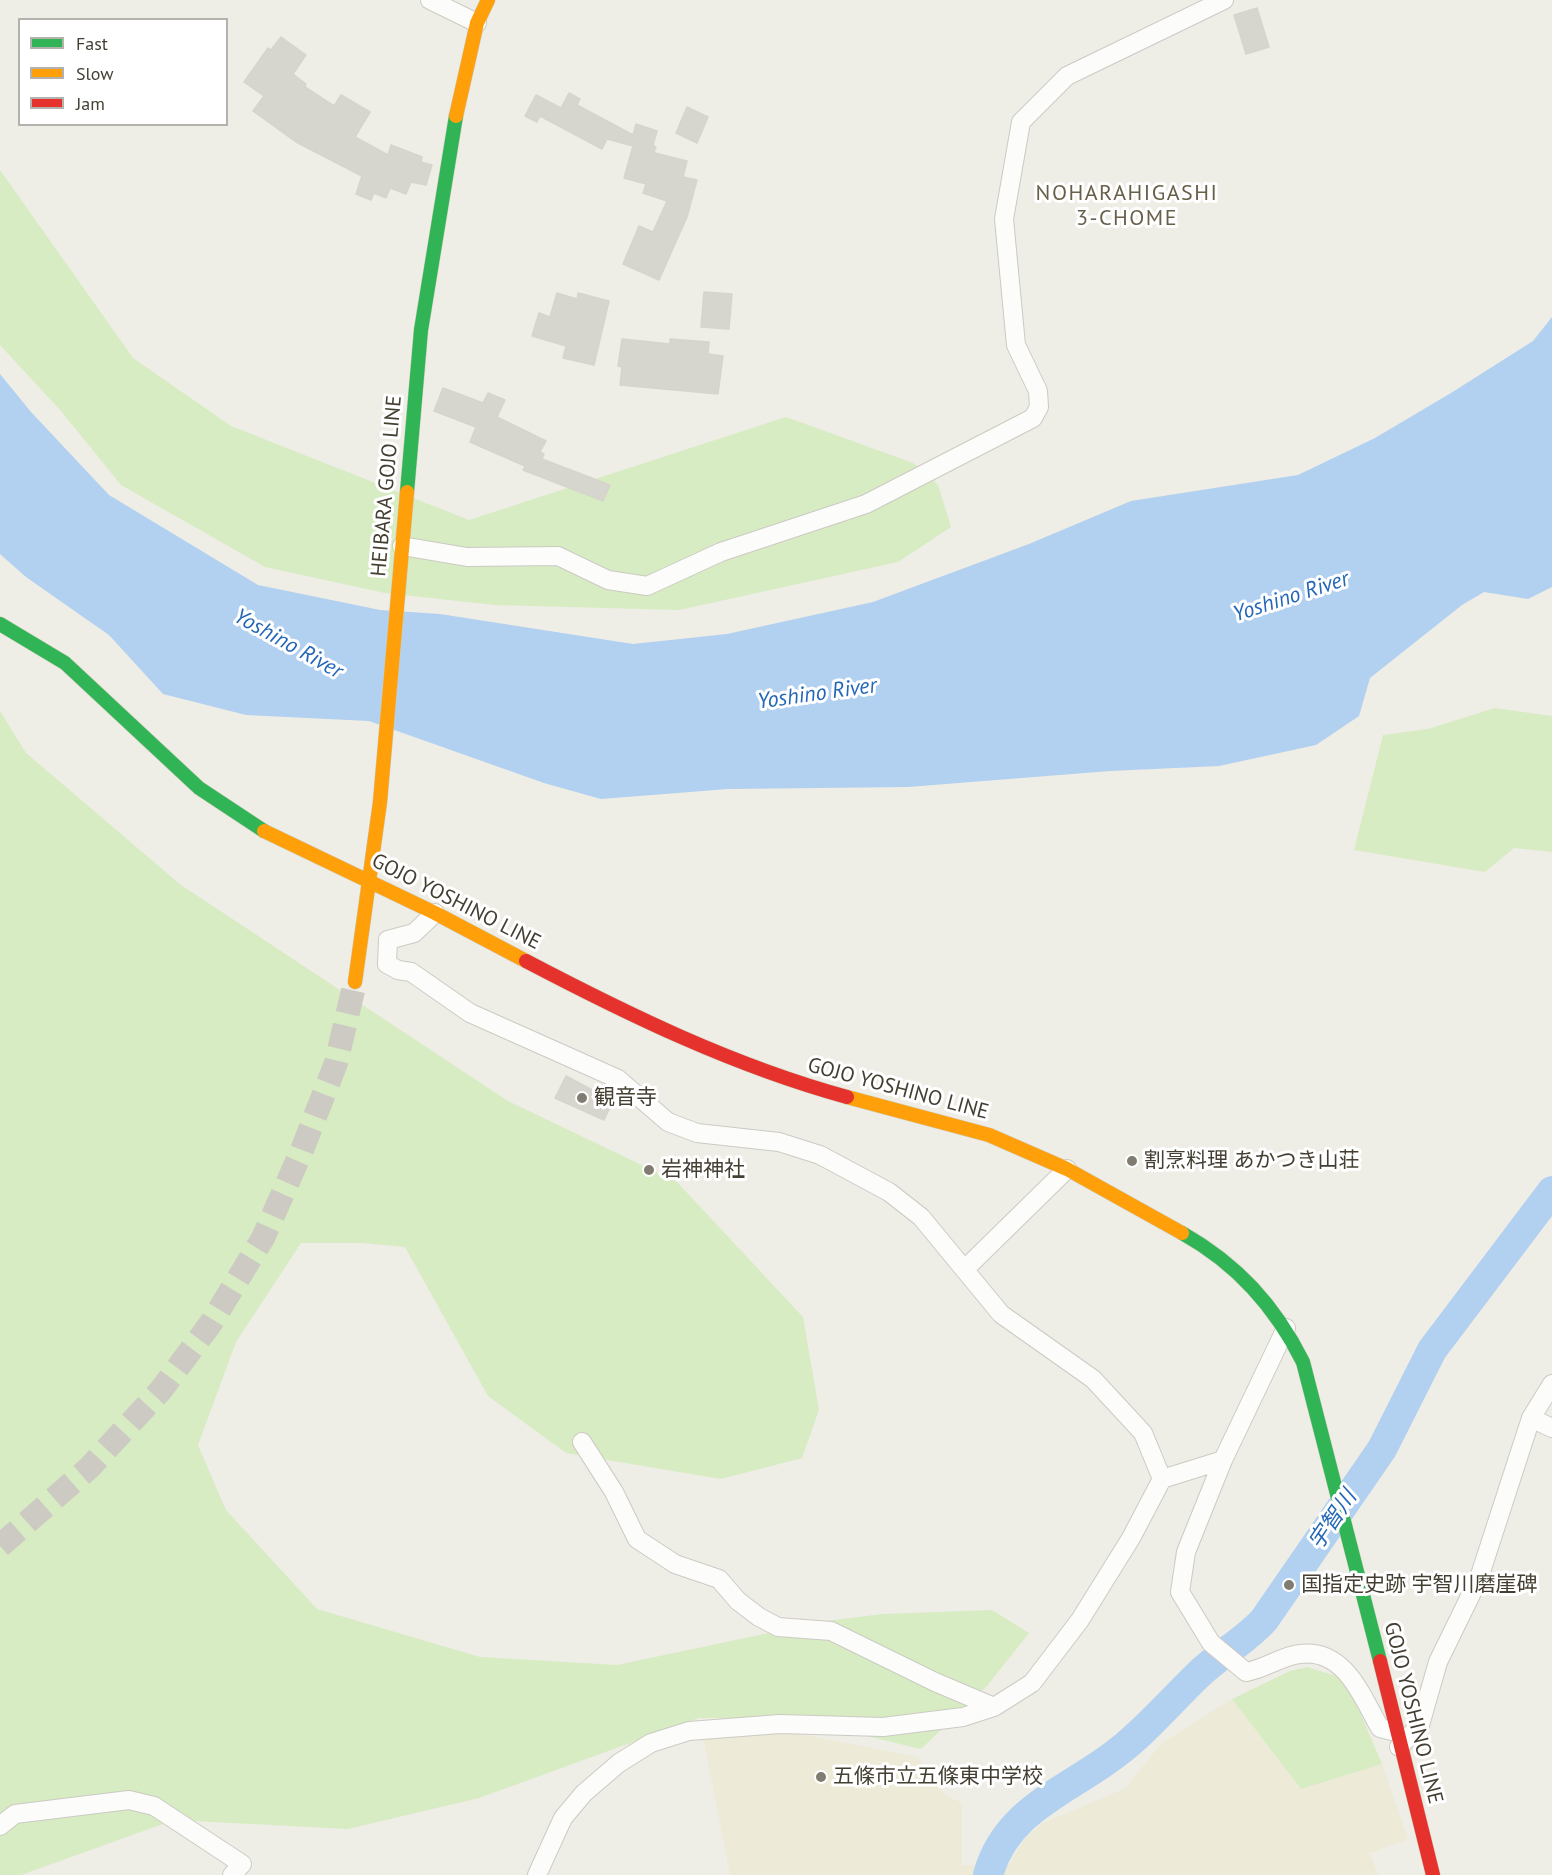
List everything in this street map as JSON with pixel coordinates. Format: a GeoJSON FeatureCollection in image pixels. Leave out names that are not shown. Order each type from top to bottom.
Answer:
{"type":"FeatureCollection","features":[{"type":"Feature","properties":{"kind":"main road","name":"HEIBARA GOJO LINE"},"geometry":{"type":"LineString","coordinates":[[355,982],[380,802],[421,330],[461,86],[477,23],[488,0]]}},
{"type":"Feature","properties":{"kind":"main road","name":"GOJO YOSHINO LINE"},"geometry":{"type":"LineString","coordinates":[[0,624],[65,663],[199,788],[250,824],[435,913],[570,984],[731,1060],[793,1082],[989,1135],[1067,1169],[1195,1240],[1231,1264],[1254,1287],[1286,1328],[1303,1362],[1328,1452],[1433,1875]]}},
{"type":"Feature","properties":{"kind":"street"},"geometry":{"type":"LineString","coordinates":[[430,0],[477,23]]}},
{"type":"Feature","properties":{"kind":"street"},"geometry":{"type":"LineString","coordinates":[[402,546],[467,557],[558,556],[608,580],[647,586],[721,552],[867,504],[1033,418],[1039,407],[1038,391],[1016,345],[1004,219],[1021,122],[1067,76],[1224,0]]}},
{"type":"Feature","properties":{"kind":"street"},"geometry":{"type":"LineString","coordinates":[[435,913],[414,933],[388,940],[387,964],[398,970],[411,972],[470,1013],[618,1079],[668,1122],[697,1133],[779,1142],[820,1155],[889,1192],[921,1216],[1001,1314],[1093,1379],[1143,1433],[1162,1479]]}},
{"type":"Feature","properties":{"kind":"street"},"geometry":{"type":"LineString","coordinates":[[965,1269],[1067,1169]]}},
{"type":"Feature","properties":{"kind":"street"},"geometry":{"type":"LineString","coordinates":[[1286,1328],[1223,1460],[1186,1552],[1180,1592],[1211,1643],[1246,1672],[1259,1670],[1299,1654],[1319,1655],[1341,1665],[1356,1684],[1380,1728],[1398,1740],[1420,1725],[1438,1662],[1479,1578],[1531,1418],[1552,1384]]}},
{"type":"Feature","properties":{"kind":"street"},"geometry":{"type":"LineString","coordinates":[[1531,1418],[1552,1428]]}},
{"type":"Feature","properties":{"kind":"street"},"geometry":{"type":"LineString","coordinates":[[582,1442],[614,1492],[637,1539],[675,1564],[719,1579],[738,1601],[759,1617],[778,1627],[831,1631],[935,1683],[994,1707]]}},
{"type":"Feature","properties":{"kind":"street"},"geometry":{"type":"LineString","coordinates":[[537,1875],[562,1818],[584,1793],[619,1763],[651,1743],[689,1731],[780,1724],[883,1727],[963,1717],[994,1707],[1032,1683],[1080,1620],[1131,1538],[1162,1479],[1223,1460]]}},
{"type":"Feature","properties":{"kind":"street"},"geometry":{"type":"LineString","coordinates":[[0,1826],[15,1814],[129,1800],[154,1806],[242,1872]]}},
{"type":"Feature","properties":{"kind":"shaded area","name":"五條市立五條東中学校"},"geometry":{"type":"Polygon","coordinates":[[[1232,1699],[1301,1789],[1382,1764],[1408,1839],[1370,1853],[1378,1875],[730,1875],[703,1736],[784,1731],[918,1757],[943,1794],[962,1803],[962,1865],[1008,1866],[1025,1839],[1041,1824],[1124,1789],[1162,1743],[1232,1699]]]}},
{"type":"Feature","properties":{"kind":"green space"},"geometry":{"type":"Polygon","coordinates":[[[0,170],[133,358],[231,426],[469,520],[786,417],[913,463],[938,485],[951,527],[898,562],[679,610],[495,605],[385,593],[265,567],[121,485],[61,411],[0,345],[0,170]]]}},
{"type":"Feature","properties":{"kind":"green space"},"geometry":{"type":"Polygon","coordinates":[[[1495,708],[1552,716],[1552,852],[1514,848],[1485,872],[1354,850],[1383,735],[1428,729],[1495,708]]]}},
{"type":"Feature","properties":{"kind":"green space"},"geometry":{"type":"Polygon","coordinates":[[[0,711],[26,753],[181,885],[508,1101],[677,1182],[803,1317],[819,1410],[802,1458],[721,1479],[566,1453],[488,1396],[405,1247],[362,1243],[301,1243],[236,1342],[198,1445],[226,1510],[317,1609],[480,1657],[617,1665],[826,1621],[883,1614],[992,1610],[1029,1633],[987,1686],[921,1749],[792,1718],[699,1718],[479,1798],[348,1829],[174,1820],[21,1875],[0,1875],[0,711]]]}},
{"type":"Feature","properties":{"kind":"green space"},"geometry":{"type":"Polygon","coordinates":[[[1307,1667],[1339,1677],[1350,1689],[1382,1764],[1301,1789],[1232,1699],[1290,1671],[1307,1667]]]}},
{"type":"Feature","properties":{"kind":"water","name":"Yoshino River"},"geometry":{"type":"Polygon","coordinates":[[[1552,317],[1552,587],[1528,599],[1484,592],[1462,605],[1370,678],[1359,716],[1316,745],[1219,766],[1110,771],[908,787],[728,789],[601,799],[544,783],[369,721],[246,715],[163,694],[109,635],[26,577],[0,554],[0,374],[31,412],[109,495],[258,585],[380,610],[440,614],[633,644],[727,634],[873,602],[1029,544],[1131,501],[1298,475],[1375,438],[1451,393],[1533,341],[1552,317]]]}},
{"type":"Feature","properties":{"kind":"building"},"geometry":{"type":"Polygon","coordinates":[[[1257,8],[1269,47],[1246,54],[1234,15],[1257,8]]]}},
{"type":"Feature","properties":{"kind":"building"},"geometry":{"type":"Polygon","coordinates":[[[281,37],[306,55],[293,74],[306,84],[305,87],[334,106],[341,95],[370,112],[355,137],[388,155],[391,145],[422,157],[421,162],[432,165],[426,185],[411,182],[406,194],[390,188],[386,198],[374,193],[371,200],[356,194],[362,176],[296,142],[253,111],[264,96],[244,82],[268,48],[271,50],[281,37]]]}},
{"type":"Feature","properties":{"kind":"building"},"geometry":{"type":"Polygon","coordinates":[[[569,93],[580,99],[577,105],[633,135],[636,124],[657,131],[653,145],[656,147],[654,152],[651,152],[687,161],[683,177],[697,180],[687,217],[659,280],[623,264],[639,226],[653,232],[667,201],[643,193],[646,184],[624,178],[633,146],[607,139],[602,149],[540,116],[537,122],[525,116],[536,95],[561,108],[569,93]]]}},
{"type":"Feature","properties":{"kind":"building"},"geometry":{"type":"Polygon","coordinates":[[[687,107],[708,117],[697,143],[676,133],[687,107]]]}},
{"type":"Feature","properties":{"kind":"building"},"geometry":{"type":"Polygon","coordinates":[[[704,292],[732,294],[729,329],[701,327],[704,292]]]}},
{"type":"Feature","properties":{"kind":"building"},"geometry":{"type":"Polygon","coordinates":[[[557,293],[577,299],[578,293],[609,301],[594,365],[563,358],[566,346],[532,336],[539,313],[550,317],[557,293]]]}},
{"type":"Feature","properties":{"kind":"building"},"geometry":{"type":"Polygon","coordinates":[[[622,339],[670,344],[670,339],[709,342],[708,354],[723,356],[718,394],[620,385],[622,367],[618,366],[622,339]]]}},
{"type":"Feature","properties":{"kind":"building"},"geometry":{"type":"Polygon","coordinates":[[[443,388],[483,403],[488,393],[505,400],[497,417],[546,441],[540,452],[544,454],[542,459],[610,485],[603,501],[523,470],[525,466],[470,442],[476,427],[434,411],[443,388]]]}},
{"type":"Feature","properties":{"kind":"building"},"geometry":{"type":"Polygon","coordinates":[[[566,1076],[613,1101],[604,1120],[555,1098],[566,1076]]]}},
{"type":"Feature","properties":{"kind":"waterway","name":"宇智川"},"geometry":{"type":"LineString","coordinates":[[988,1875],[1008,1834],[1023,1818],[1039,1804],[1125,1746],[1205,1668],[1264,1620],[1382,1449],[1432,1350],[1552,1191]]}},
{"type":"Feature","properties":{"kind":"tunnel"},"geometry":{"type":"LineString","coordinates":[[0,1546],[89,1468],[161,1390],[211,1323],[263,1238],[302,1150],[336,1063],[355,982]]}},
{"type":"Feature","properties":{"kind":"traffic: fast"},"geometry":{"type":"LineString","coordinates":[[407,492],[421,330],[456,116]]}},
{"type":"Feature","properties":{"kind":"traffic: fast"},"geometry":{"type":"LineString","coordinates":[[0,624],[65,663],[199,788],[264,831]]}},
{"type":"Feature","properties":{"kind":"traffic: fast"},"geometry":{"type":"LineString","coordinates":[[1182,1233],[1220,1258],[1253,1288],[1280,1323],[1303,1362],[1380,1661]]}},
{"type":"Feature","properties":{"kind":"traffic: slow"},"geometry":{"type":"LineString","coordinates":[[456,116],[477,23],[488,0]]}},
{"type":"Feature","properties":{"kind":"traffic: slow"},"geometry":{"type":"LineString","coordinates":[[355,982],[380,802],[407,492]]}},
{"type":"Feature","properties":{"kind":"traffic: slow"},"geometry":{"type":"LineString","coordinates":[[264,831],[435,913],[526,961]]}},
{"type":"Feature","properties":{"kind":"traffic: slow"},"geometry":{"type":"LineString","coordinates":[[847,1097],[989,1135],[1067,1169],[1182,1233]]}},
{"type":"Feature","properties":{"kind":"traffic: jam"},"geometry":{"type":"LineString","coordinates":[[526,961],[643,1020],[723,1055],[847,1097]]}},
{"type":"Feature","properties":{"kind":"traffic: jam"},"geometry":{"type":"LineString","coordinates":[[1380,1661],[1433,1875]]}},
{"type":"Feature","properties":{"kind":"place","name":"観音寺"},"geometry":{"type":"Point","coordinates":[582,1098]}},
{"type":"Feature","properties":{"kind":"place","name":"割烹料理 あかつき山荘"},"geometry":{"type":"Point","coordinates":[1132,1161]}},
{"type":"Feature","properties":{"kind":"place","name":"岩神神社"},"geometry":{"type":"Point","coordinates":[649,1170]}},
{"type":"Feature","properties":{"kind":"place","name":"国指定史跡 宇智川磨崖碑"},"geometry":{"type":"Point","coordinates":[1289,1585]}},
{"type":"Feature","properties":{"kind":"place","name":"五條市立五條東中学校"},"geometry":{"type":"Point","coordinates":[821,1777]}},
{"type":"Feature","properties":{"kind":"district","name":"NOHARAHIGASHI 3-CHOME"},"geometry":{"type":"Point","coordinates":[1127,206]}}]}
